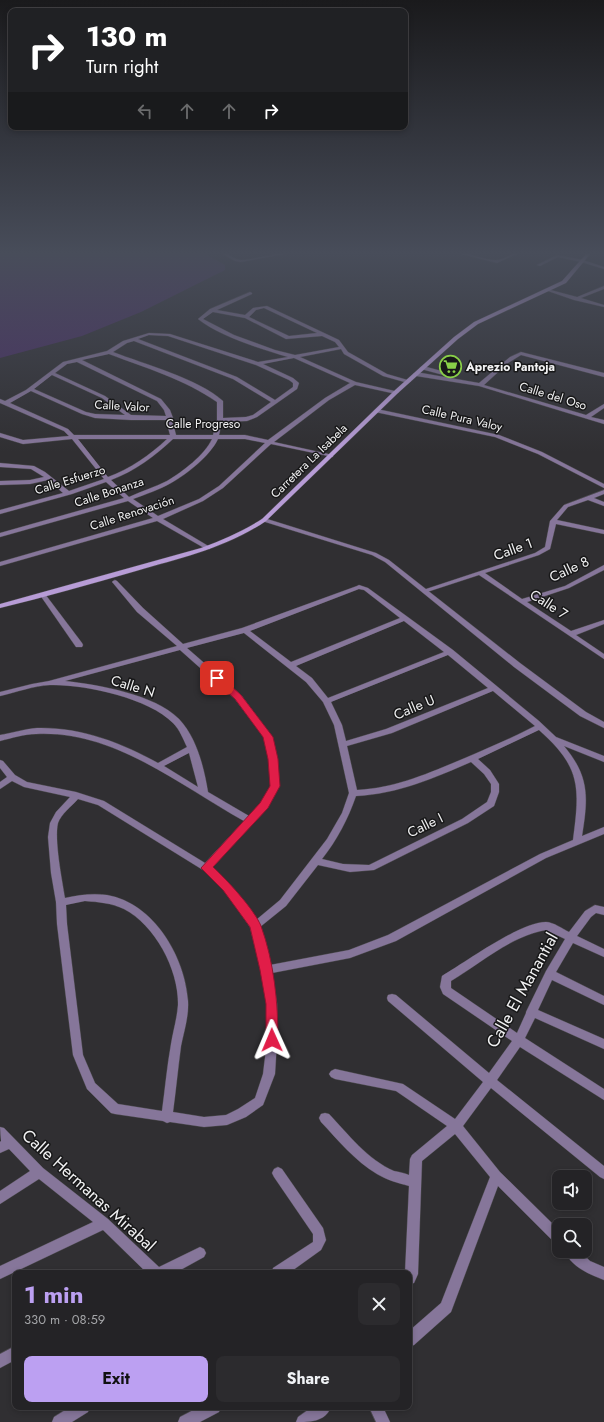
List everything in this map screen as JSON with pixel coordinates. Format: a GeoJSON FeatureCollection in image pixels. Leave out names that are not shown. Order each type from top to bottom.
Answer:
{"type":"FeatureCollection","features":[{"type":"Feature","properties":{"kind":"main road","name":"Carretera La Isabela"},"geometry":{"type":"LineString","coordinates":[[0,606],[208,548],[244,534],[264,520],[396,392],[456,338],[476,323],[484,319]]}},
{"type":"Feature","properties":{"kind":"street"},"geometry":{"type":"LineString","coordinates":[[201,319],[255,345],[295,356],[354,383],[396,392]]}},
{"type":"Feature","properties":{"kind":"street"},"geometry":{"type":"LineString","coordinates":[[251,319],[288,338],[323,334]]}},
{"type":"Feature","properties":{"kind":"street"},"geometry":{"type":"LineString","coordinates":[[292,319],[337,341],[341,344],[341,348],[346,353],[385,375],[408,381]]}},
{"type":"Feature","properties":{"kind":"street"},"geometry":{"type":"LineString","coordinates":[[3,402],[31,389],[65,363],[79,361],[109,352],[134,339],[149,334],[168,335],[258,364],[292,379],[296,383],[294,388],[255,416],[247,419],[220,420]]}},
{"type":"Feature","properties":{"kind":"street"},"geometry":{"type":"LineString","coordinates":[[134,339],[235,378],[275,402]]}},
{"type":"Feature","properties":{"kind":"street"},"geometry":{"type":"LineString","coordinates":[[258,364],[341,348]]}},
{"type":"Feature","properties":{"kind":"street","name":"Calle Bonanza"},"geometry":{"type":"LineString","coordinates":[[0,535],[129,499],[169,482],[211,447],[216,436],[220,420],[220,401],[210,394],[109,352]]}},
{"type":"Feature","properties":{"kind":"street"},"geometry":{"type":"LineString","coordinates":[[477,384],[493,376],[511,357],[521,353],[604,375]]}},
{"type":"Feature","properties":{"kind":"street"},"geometry":{"type":"LineString","coordinates":[[79,361],[154,397],[167,410],[173,436]]}},
{"type":"Feature","properties":{"kind":"street","name":"Calle del Oso"},"geometry":{"type":"LineString","coordinates":[[423,368],[465,379],[477,384],[604,422]]}},
{"type":"Feature","properties":{"kind":"street"},"geometry":{"type":"LineString","coordinates":[[51,373],[84,388],[122,409],[131,418]]}},
{"type":"Feature","properties":{"kind":"street","name":"Calle del Oso"},"geometry":{"type":"LineString","coordinates":[[416,374],[477,384]]}},
{"type":"Feature","properties":{"kind":"street","name":"Calle Renovación"},"geometry":{"type":"LineString","coordinates":[[0,564],[158,518],[201,500],[221,487],[270,442],[327,399],[354,383]]}},
{"type":"Feature","properties":{"kind":"street","name":"Calle Valor"},"geometry":{"type":"LineString","coordinates":[[31,389],[84,413],[104,417],[170,418]]}},
{"type":"Feature","properties":{"kind":"street"},"geometry":{"type":"LineString","coordinates":[[3,402],[66,430],[78,442],[108,481],[129,499],[208,548]]}},
{"type":"Feature","properties":{"kind":"street"},"geometry":{"type":"LineString","coordinates":[[588,417],[604,406]]}},
{"type":"Feature","properties":{"kind":"street","name":"Calle Pura Valoy"},"geometry":{"type":"LineString","coordinates":[[377,411],[496,436],[540,453],[604,486]]}},
{"type":"Feature","properties":{"kind":"street","name":"Calle Progreso"},"geometry":{"type":"LineString","coordinates":[[0,435],[23,442],[72,437],[244,437],[331,456]]}},
{"type":"Feature","properties":{"kind":"street","name":"Calle Esfuerzo"},"geometry":{"type":"LineString","coordinates":[[0,512],[108,481],[149,459],[173,436]]}},
{"type":"Feature","properties":{"kind":"street"},"geometry":{"type":"LineString","coordinates":[[0,465],[32,466],[67,493]]}},
{"type":"Feature","properties":{"kind":"street"},"geometry":{"type":"LineString","coordinates":[[0,483],[30,482],[49,478]]}},
{"type":"Feature","properties":{"kind":"street"},"geometry":{"type":"LineString","coordinates":[[604,492],[566,506],[553,521],[604,532]]}},
{"type":"Feature","properties":{"kind":"street"},"geometry":{"type":"LineString","coordinates":[[588,498],[604,504]]}},
{"type":"Feature","properties":{"kind":"street"},"geometry":{"type":"LineString","coordinates":[[0,506],[14,508]]}},
{"type":"Feature","properties":{"kind":"street"},"geometry":{"type":"LineString","coordinates":[[264,520],[374,554],[387,561],[583,714],[604,725]]}},
{"type":"Feature","properties":{"kind":"street","name":"Calle 1"},"geometry":{"type":"LineString","coordinates":[[425,591],[537,554],[548,548],[553,521]]}},
{"type":"Feature","properties":{"kind":"street","name":"Calle 8"},"geometry":{"type":"LineString","coordinates":[[522,601],[567,587],[604,567]]}},
{"type":"Feature","properties":{"kind":"street","name":"Calle 7"},"geometry":{"type":"LineString","coordinates":[[480,573],[604,657]]}},
{"type":"Feature","properties":{"kind":"street"},"geometry":{"type":"LineString","coordinates":[[114,582],[140,610],[184,647],[238,697],[268,737],[273,759],[275,786],[264,805],[206,868]]}},
{"type":"Feature","properties":{"kind":"street"},"geometry":{"type":"LineString","coordinates":[[50,683],[246,630],[359,587],[366,589],[450,652],[554,738],[576,768],[580,781],[581,807],[577,841]]}},
{"type":"Feature","properties":{"kind":"street"},"geometry":{"type":"LineString","coordinates":[[43,595],[79,645]]}},
{"type":"Feature","properties":{"kind":"street"},"geometry":{"type":"LineString","coordinates":[[291,665],[406,618]]}},
{"type":"Feature","properties":{"kind":"street"},"geometry":{"type":"LineString","coordinates":[[571,634],[604,622]]}},
{"type":"Feature","properties":{"kind":"street"},"geometry":{"type":"LineString","coordinates":[[246,630],[309,680],[327,701],[338,725],[344,744],[354,793],[346,813],[331,841],[282,903],[255,926]]}},
{"type":"Feature","properties":{"kind":"street"},"geometry":{"type":"LineString","coordinates":[[327,701],[450,652]]}},
{"type":"Feature","properties":{"kind":"street","name":"Calle N"},"geometry":{"type":"LineString","coordinates":[[0,694],[50,683],[83,686],[117,693],[142,700],[161,708],[177,722],[191,748],[201,776],[204,794]]}},
{"type":"Feature","properties":{"kind":"street","name":"Calle U"},"geometry":{"type":"LineString","coordinates":[[344,744],[389,731],[494,688]]}},
{"type":"Feature","properties":{"kind":"street"},"geometry":{"type":"LineString","coordinates":[[354,793],[372,793],[398,789],[513,741],[540,726]]}},
{"type":"Feature","properties":{"kind":"street"},"geometry":{"type":"LineString","coordinates":[[0,738],[36,731],[68,732],[105,742],[158,766],[220,805],[250,820]]}},
{"type":"Feature","properties":{"kind":"street"},"geometry":{"type":"LineString","coordinates":[[554,738],[604,759]]}},
{"type":"Feature","properties":{"kind":"street"},"geometry":{"type":"LineString","coordinates":[[158,766],[191,748]]}},
{"type":"Feature","properties":{"kind":"street","name":"Calle I"},"geometry":{"type":"LineString","coordinates":[[316,861],[336,868],[357,870],[371,868],[465,821],[485,808],[491,804],[495,792],[495,784],[487,772],[472,758]]}},
{"type":"Feature","properties":{"kind":"street"},"geometry":{"type":"LineString","coordinates":[[0,763],[12,777],[24,784],[76,795],[101,803],[206,868],[227,887],[255,926],[266,970],[272,1004],[272,1040],[269,1074],[259,1101],[242,1113],[228,1120],[204,1122],[167,1118],[115,1109],[91,1086],[78,1055],[62,924],[61,902],[56,873],[54,823],[59,814],[76,795]]}},
{"type":"Feature","properties":{"kind":"street"},"geometry":{"type":"LineString","coordinates":[[0,786],[12,777]]}},
{"type":"Feature","properties":{"kind":"street"},"geometry":{"type":"LineString","coordinates":[[266,970],[350,954],[392,938],[543,856],[604,830]]}},
{"type":"Feature","properties":{"kind":"street"},"geometry":{"type":"LineString","coordinates":[[61,902],[74,897],[99,897],[123,903],[144,917],[159,933],[176,963],[183,1002],[167,1118]]}},
{"type":"Feature","properties":{"kind":"street","name":"Calle El Manantial"},"geometry":{"type":"LineString","coordinates":[[412,1274],[416,1159],[456,1126],[490,1081],[519,1040],[550,974],[571,937],[588,914],[600,910]]}},
{"type":"Feature","properties":{"kind":"street"},"geometry":{"type":"LineString","coordinates":[[604,953],[547,926],[529,929],[446,979],[447,991],[604,1095]]}},
{"type":"Feature","properties":{"kind":"street"},"geometry":{"type":"LineString","coordinates":[[550,974],[604,1001]]}},
{"type":"Feature","properties":{"kind":"street"},"geometry":{"type":"LineString","coordinates":[[392,998],[490,1081],[604,1173]]}},
{"type":"Feature","properties":{"kind":"street"},"geometry":{"type":"LineString","coordinates":[[531,1012],[604,1044]]}},
{"type":"Feature","properties":{"kind":"street"},"geometry":{"type":"LineString","coordinates":[[335,1074],[399,1087],[456,1126],[496,1176],[552,1231]]}},
{"type":"Feature","properties":{"kind":"street"},"geometry":{"type":"LineString","coordinates":[[325,1118],[366,1159],[391,1174],[415,1182]]}},
{"type":"Feature","properties":{"kind":"street","name":"Calle Hermanas Mirabal"},"geometry":{"type":"LineString","coordinates":[[0,1132],[5,1145],[104,1223],[153,1270]]}},
{"type":"Feature","properties":{"kind":"street"},"geometry":{"type":"LineString","coordinates":[[0,1198],[39,1172]]}},
{"type":"Feature","properties":{"kind":"street"},"geometry":{"type":"LineString","coordinates":[[278,1173],[319,1232],[320,1240],[317,1246],[282,1270]]}},
{"type":"Feature","properties":{"kind":"street"},"geometry":{"type":"LineString","coordinates":[[412,1337],[446,1307],[496,1176]]}},
{"type":"Feature","properties":{"kind":"street"},"geometry":{"type":"LineString","coordinates":[[0,1273],[104,1223]]}},
{"type":"Feature","properties":{"kind":"street"},"geometry":{"type":"LineString","coordinates":[[168,1270],[200,1253]]}},
{"type":"Feature","properties":{"kind":"street"},"geometry":{"type":"LineString","coordinates":[[578,1258],[586,1265],[604,1274]]}},
{"type":"Feature","properties":{"kind":"street"},"geometry":{"type":"LineString","coordinates":[[0,1361],[12,1355]]}},
{"type":"Feature","properties":{"kind":"street"},"geometry":{"type":"LineString","coordinates":[[59,1422],[78,1410]]}},
{"type":"Feature","properties":{"kind":"street"},"geometry":{"type":"LineString","coordinates":[[185,1422],[208,1410]]}},
{"type":"Feature","properties":{"kind":"street"},"geometry":{"type":"LineString","coordinates":[[303,1422],[320,1410]]}},
{"type":"Feature","properties":{"kind":"street"},"geometry":{"type":"LineString","coordinates":[[377,1410],[383,1422]]}},
{"type":"Feature","properties":{"kind":"shaded area"},"geometry":{"type":"Polygon","coordinates":[[[0,319],[123,319],[82,336],[0,358],[0,319]]]}},
{"type":"Feature","properties":{"kind":"place","name":"Aprezio Pantoja"},"geometry":{"type":"Point","coordinates":[450,367]}},
{"type":"Feature","properties":{"kind":"route"},"geometry":{"type":"LineString","coordinates":[[217,678],[238,697],[255,717],[268,737],[273,759],[275,786],[264,805],[227,847],[206,868],[227,887],[255,926],[266,970],[272,1004],[272,1040]]}}]}
